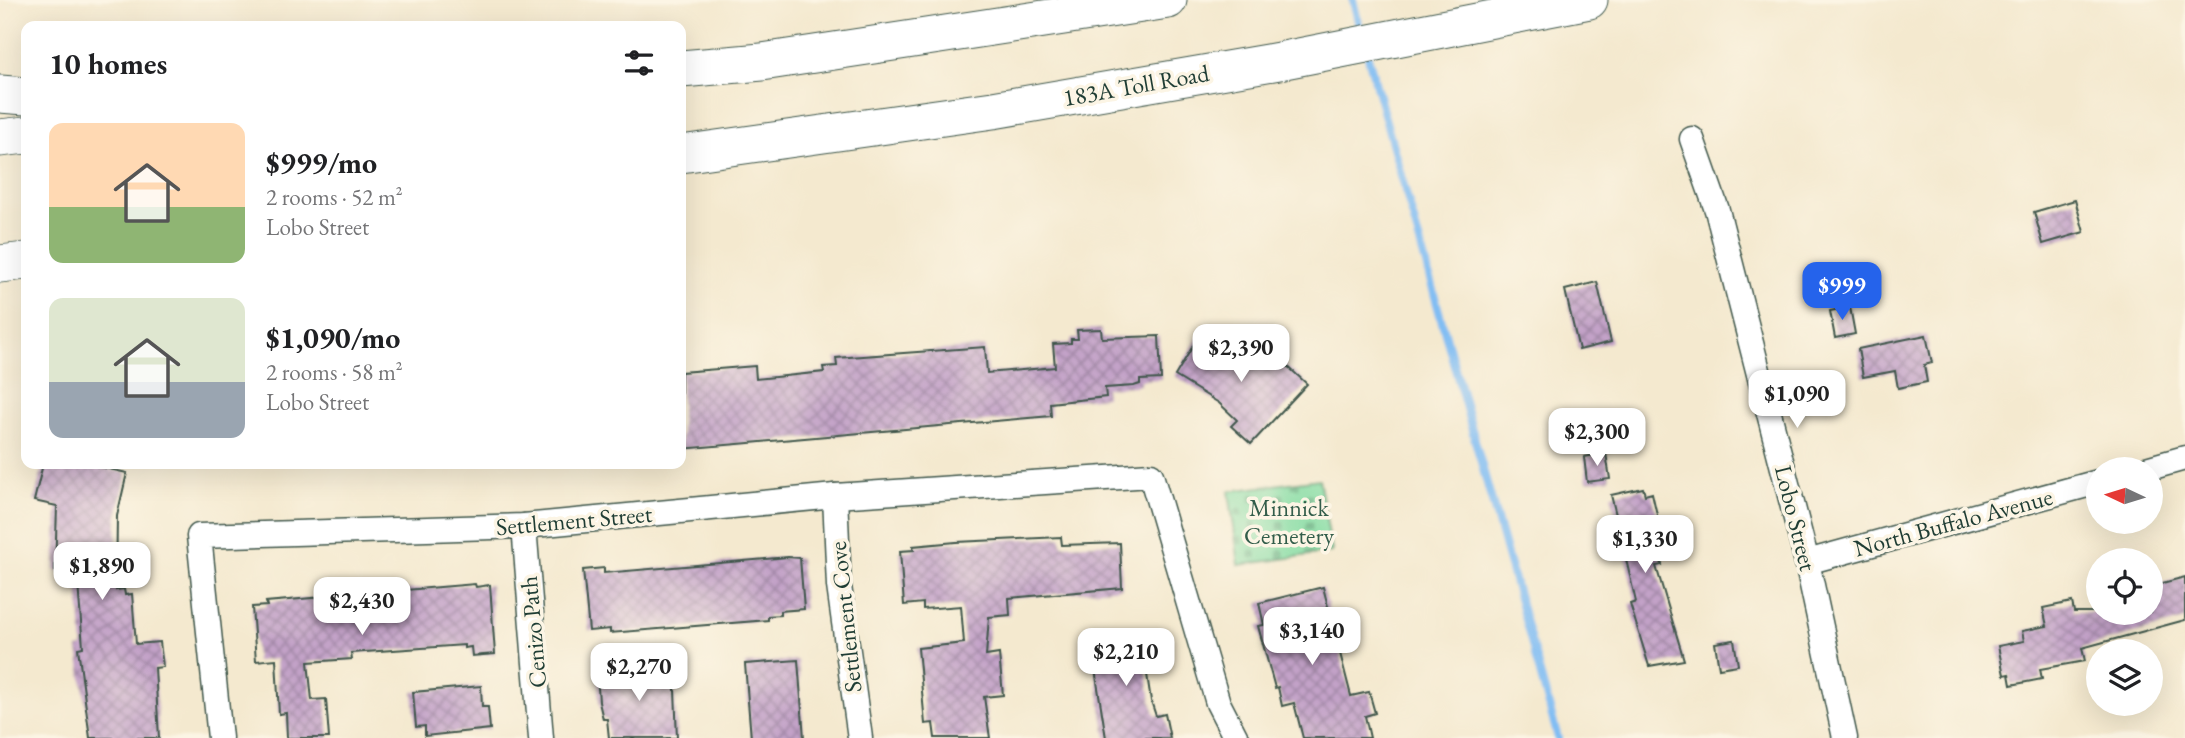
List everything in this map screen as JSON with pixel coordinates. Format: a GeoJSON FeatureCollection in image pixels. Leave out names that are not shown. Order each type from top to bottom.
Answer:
{"type":"FeatureCollection","features":[{"type":"Feature","properties":{"kind":"highway"},"geometry":{"type":"LineString","coordinates":[[686,69],[762,62],[1168,0]]}},
{"type":"Feature","properties":{"kind":"highway","name":"183A Toll Road"},"geometry":{"type":"LineString","coordinates":[[686,153],[993,110],[1279,61],[1589,0]]}},
{"type":"Feature","properties":{"kind":"highway"},"geometry":{"type":"LineString","coordinates":[[0,94],[21,96]]}},
{"type":"Feature","properties":{"kind":"highway"},"geometry":{"type":"LineString","coordinates":[[0,138],[21,136]]}},
{"type":"Feature","properties":{"kind":"street","name":"Lobo Street"},"geometry":{"type":"LineString","coordinates":[[1692,139],[1717,210],[1807,562],[1845,738]]}},
{"type":"Feature","properties":{"kind":"street"},"geometry":{"type":"LineString","coordinates":[[2163,464],[2185,458]]}},
{"type":"Feature","properties":{"kind":"street","name":"Settlement Street"},"geometry":{"type":"LineString","coordinates":[[220,738],[199,536],[524,526],[835,496],[1151,475],[1218,703],[1236,738]]}},
{"type":"Feature","properties":{"kind":"street","name":"North Buffalo Avenue"},"geometry":{"type":"LineString","coordinates":[[1807,562],[2086,485]]}},
{"type":"Feature","properties":{"kind":"street","name":"Settlement Cove"},"geometry":{"type":"LineString","coordinates":[[835,496],[839,586],[860,738]]}},
{"type":"Feature","properties":{"kind":"street","name":"Cenizo Path"},"geometry":{"type":"LineString","coordinates":[[524,526],[541,738]]}},
{"type":"Feature","properties":{"kind":"green space","name":"Minnick Cemetery"},"geometry":{"type":"Polygon","coordinates":[[[1319,479],[1332,552],[1239,565],[1229,491],[1319,479]]]}},
{"type":"Feature","properties":{"kind":"building"},"geometry":{"type":"Polygon","coordinates":[[[2075,200],[2084,232],[2043,244],[2034,212],[2075,200]]]}},
{"type":"Feature","properties":{"kind":"building"},"geometry":{"type":"Polygon","coordinates":[[[1597,282],[1611,342],[1579,350],[1565,290],[1597,282]]]}},
{"type":"Feature","properties":{"kind":"building"},"geometry":{"type":"Polygon","coordinates":[[[1850,307],[1855,334],[1835,338],[1830,311],[1850,307]]]}},
{"type":"Feature","properties":{"kind":"building"},"geometry":{"type":"Polygon","coordinates":[[[1101,329],[1102,338],[1159,336],[1161,379],[1140,380],[1140,384],[1134,386],[1105,388],[1106,397],[1050,403],[1051,416],[686,449],[686,372],[755,366],[756,379],[824,372],[823,367],[837,366],[836,358],[985,347],[987,373],[1055,367],[1053,344],[1071,343],[1071,339],[1078,339],[1077,330],[1101,329]]]}},
{"type":"Feature","properties":{"kind":"building"},"geometry":{"type":"Polygon","coordinates":[[[1202,331],[1259,366],[1272,352],[1307,384],[1251,444],[1231,426],[1237,420],[1219,403],[1175,376],[1202,331]]]}},
{"type":"Feature","properties":{"kind":"building"},"geometry":{"type":"Polygon","coordinates":[[[1926,335],[1932,363],[1924,365],[1927,382],[1898,388],[1895,371],[1863,377],[1858,349],[1926,335]]]}},
{"type":"Feature","properties":{"kind":"building"},"geometry":{"type":"Polygon","coordinates":[[[1606,453],[1610,479],[1587,482],[1584,457],[1606,453]]]}},
{"type":"Feature","properties":{"kind":"building"},"geometry":{"type":"Polygon","coordinates":[[[42,469],[109,469],[127,473],[117,516],[116,590],[124,589],[125,595],[132,594],[136,644],[160,642],[163,667],[155,668],[159,738],[90,738],[78,648],[83,647],[77,571],[55,571],[57,506],[34,501],[42,469]]]}},
{"type":"Feature","properties":{"kind":"building"},"geometry":{"type":"Polygon","coordinates":[[[1643,488],[1645,495],[1652,493],[1658,519],[1651,521],[1662,565],[1656,566],[1684,660],[1649,666],[1630,604],[1636,602],[1621,538],[1611,541],[1606,518],[1616,515],[1611,495],[1643,488]]]}},
{"type":"Feature","properties":{"kind":"building"},"geometry":{"type":"Polygon","coordinates":[[[1061,537],[1062,545],[1120,543],[1122,588],[1009,598],[1010,615],[989,617],[986,656],[999,654],[1003,695],[984,697],[990,738],[935,738],[933,723],[925,724],[918,648],[964,643],[961,606],[923,609],[923,603],[904,605],[900,551],[914,550],[913,546],[956,542],[1061,537]]]}},
{"type":"Feature","properties":{"kind":"building"},"geometry":{"type":"Polygon","coordinates":[[[800,558],[804,609],[780,611],[780,615],[768,616],[768,620],[610,633],[610,629],[589,631],[583,570],[604,568],[604,573],[800,558]]]}},
{"type":"Feature","properties":{"kind":"building"},"geometry":{"type":"Polygon","coordinates":[[[2185,577],[2185,620],[2115,639],[2086,639],[2086,647],[2082,648],[2085,661],[2040,669],[2042,679],[2011,685],[2009,674],[2004,675],[1998,646],[2024,641],[2022,631],[2047,626],[2043,608],[2072,602],[2074,612],[2086,612],[2086,625],[2163,625],[2163,583],[2185,577]]]}},
{"type":"Feature","properties":{"kind":"building"},"geometry":{"type":"Polygon","coordinates":[[[475,584],[476,587],[490,585],[495,654],[472,656],[471,647],[464,648],[464,645],[351,653],[352,659],[308,662],[312,700],[326,699],[329,738],[287,738],[286,713],[279,714],[276,659],[256,661],[252,607],[267,606],[266,602],[475,584]]]}},
{"type":"Feature","properties":{"kind":"building"},"geometry":{"type":"Polygon","coordinates":[[[1323,587],[1351,696],[1369,692],[1375,713],[1365,716],[1370,738],[1303,738],[1294,703],[1282,706],[1278,687],[1275,688],[1258,626],[1264,625],[1259,603],[1323,587]]]}},
{"type":"Feature","properties":{"kind":"building"},"geometry":{"type":"Polygon","coordinates":[[[1137,631],[1139,641],[1142,641],[1151,701],[1156,716],[1165,714],[1170,738],[1106,738],[1090,638],[1137,631]]]}},
{"type":"Feature","properties":{"kind":"building"},"geometry":{"type":"Polygon","coordinates":[[[1734,640],[1738,665],[1719,668],[1715,643],[1734,640]]]}},
{"type":"Feature","properties":{"kind":"building"},"geometry":{"type":"Polygon","coordinates":[[[798,660],[804,738],[751,738],[745,664],[798,660]]]}},
{"type":"Feature","properties":{"kind":"building"},"geometry":{"type":"Polygon","coordinates":[[[674,666],[677,738],[609,738],[607,719],[603,719],[599,702],[597,672],[674,666]]]}},
{"type":"Feature","properties":{"kind":"building"},"geometry":{"type":"Polygon","coordinates":[[[481,686],[482,707],[488,707],[490,729],[425,736],[425,726],[416,727],[413,692],[481,686]]]}},
{"type":"Feature","properties":{"kind":"waterway"},"geometry":{"type":"LineString","coordinates":[[1353,0],[1361,34]]}},
{"type":"Feature","properties":{"kind":"waterway"},"geometry":{"type":"LineString","coordinates":[[1367,53],[1558,738]]}}]}
